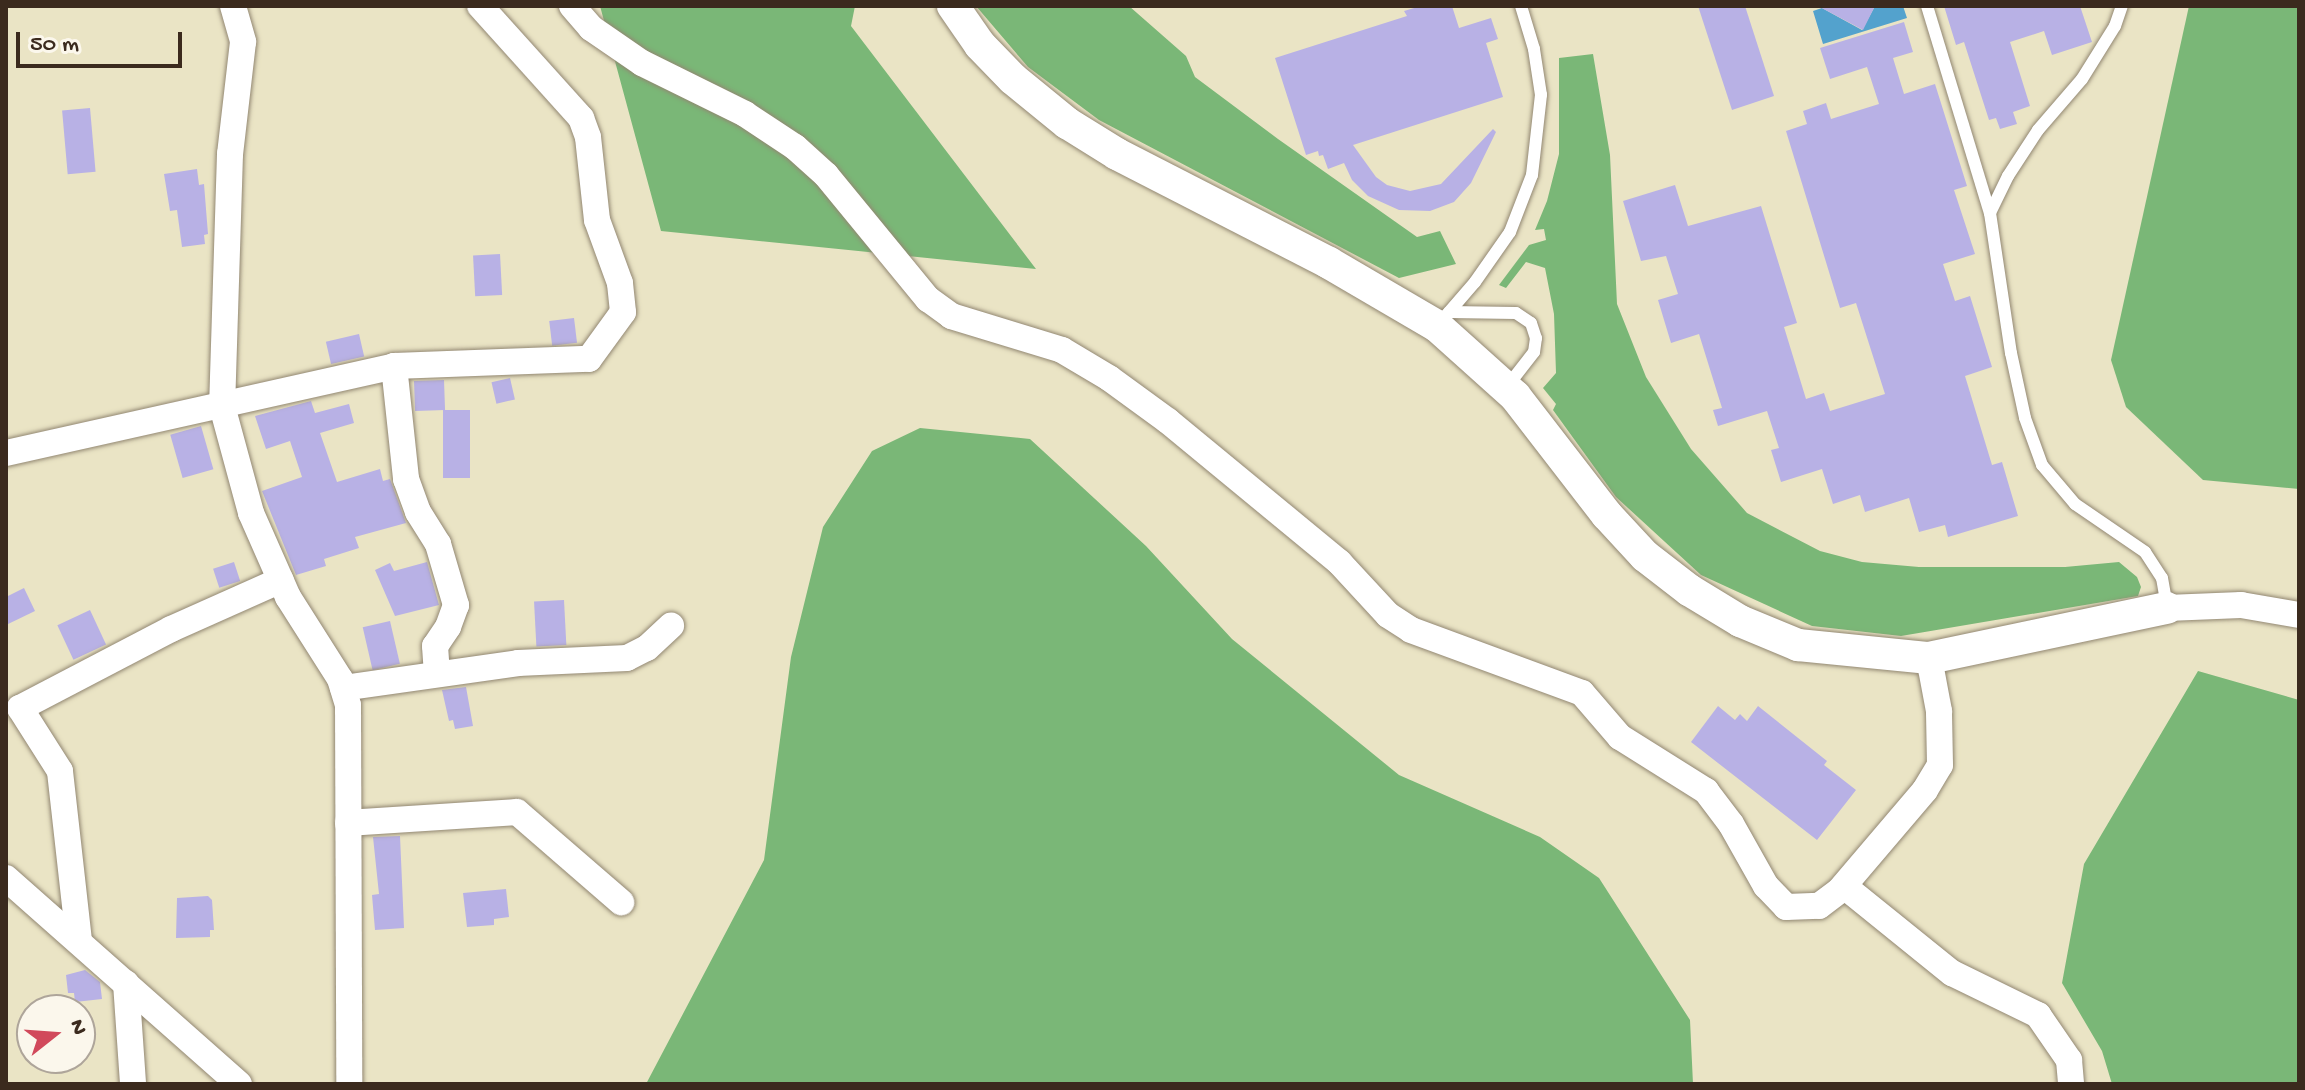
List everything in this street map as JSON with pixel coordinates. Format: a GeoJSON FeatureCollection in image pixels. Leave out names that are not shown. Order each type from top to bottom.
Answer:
{"type":"FeatureCollection","features":[{"type":"Feature","properties":{"kind":"street"},"geometry":{"type":"LineString","coordinates":[[233,6],[243,42],[230,154],[222,406],[251,513],[281,580],[343,688],[348,705],[349,1084]]}},
{"type":"Feature","properties":{"kind":"street"},"geometry":{"type":"LineString","coordinates":[[6,453],[394,366],[589,359],[623,312],[620,283],[597,220],[588,137],[581,118],[480,6]]}},
{"type":"Feature","properties":{"kind":"street"},"geometry":{"type":"LineString","coordinates":[[572,6],[591,28],[642,63],[745,114],[795,147],[826,175],[928,299],[951,316],[1062,350],[1109,378],[1168,421],[1339,562],[1388,615],[1411,630],[1582,693],[1620,737],[1706,791],[1731,824],[1766,886],[1786,907],[1819,906],[1844,886],[1925,790],[1940,765],[1939,711],[1929,658]]}},
{"type":"Feature","properties":{"kind":"street"},"geometry":{"type":"LineString","coordinates":[[953,6],[980,45],[1013,79],[1067,123],[1117,154],[1443,319],[1506,388],[1607,515],[1645,556],[1689,590],[1740,621],[1798,645],[1929,658],[2167,608],[2241,605],[2299,615]]}},
{"type":"Feature","properties":{"kind":"street"},"geometry":{"type":"LineString","coordinates":[[394,366],[406,479],[418,512],[438,544],[456,605],[448,627],[435,646],[437,674]]}},
{"type":"Feature","properties":{"kind":"street"},"geometry":{"type":"LineString","coordinates":[[79,941],[60,771],[20,708],[171,629],[281,580]]}},
{"type":"Feature","properties":{"kind":"street"},"geometry":{"type":"LineString","coordinates":[[343,688],[518,663],[627,658],[647,648],[671,626]]}},
{"type":"Feature","properties":{"kind":"street"},"geometry":{"type":"LineString","coordinates":[[348,823],[517,812],[621,902]]}},
{"type":"Feature","properties":{"kind":"street"},"geometry":{"type":"LineString","coordinates":[[6,878],[239,1084]]}},
{"type":"Feature","properties":{"kind":"street"},"geometry":{"type":"LineString","coordinates":[[1844,886],[1952,973],[2038,1015],[2069,1060],[2071,1084]]}},
{"type":"Feature","properties":{"kind":"street"},"geometry":{"type":"LineString","coordinates":[[126,983],[133,1084]]}},
{"type":"Feature","properties":{"kind":"lane"},"geometry":{"type":"LineString","coordinates":[[1443,319],[1510,232],[1532,175],[1541,95],[1523,6]]}},
{"type":"Feature","properties":{"kind":"lane"},"geometry":{"type":"LineString","coordinates":[[1927,6],[1990,213],[2011,353],[2025,418],[2042,465],[2075,504],[2145,552],[2162,578],[2167,608]]}},
{"type":"Feature","properties":{"kind":"lane"},"geometry":{"type":"LineString","coordinates":[[1990,213],[2008,176],[2038,130],[2082,79],[2115,26],[2122,6]]}},
{"type":"Feature","properties":{"kind":"lane"},"geometry":{"type":"LineString","coordinates":[[1443,319],[1516,313],[1531,323],[1536,338],[1534,352],[1506,388]]}},
{"type":"Feature","properties":{"kind":"green space"},"geometry":{"type":"Polygon","coordinates":[[[600,6],[855,6],[851,26],[1036,269],[661,231],[600,6]]]}},
{"type":"Feature","properties":{"kind":"green space"},"geometry":{"type":"Polygon","coordinates":[[[976,6],[1129,6],[1186,56],[1195,77],[1278,139],[1417,237],[1440,231],[1456,264],[1399,278],[1099,120],[1028,67],[976,6]]]}},
{"type":"Feature","properties":{"kind":"green space"},"geometry":{"type":"Polygon","coordinates":[[[2189,6],[2299,6],[2299,489],[2203,480],[2126,407],[2111,360],[2189,6]]]}},
{"type":"Feature","properties":{"kind":"green space"},"geometry":{"type":"Polygon","coordinates":[[[1593,54],[1610,155],[1617,304],[1646,377],[1691,449],[1747,513],[1820,551],[1862,562],[1919,567],[2065,567],[2119,562],[2137,577],[2141,587],[2138,596],[1901,636],[1812,626],[1701,575],[1616,497],[1553,410],[1556,404],[1543,388],[1556,373],[1554,314],[1545,268],[1526,262],[1506,288],[1499,285],[1529,245],[1546,240],[1544,229],[1535,230],[1547,201],[1559,154],[1559,58],[1593,54]]]}},
{"type":"Feature","properties":{"kind":"green space"},"geometry":{"type":"Polygon","coordinates":[[[920,428],[1030,439],[1146,546],[1232,639],[1399,775],[1540,837],[1599,878],[1690,1020],[1693,1084],[646,1084],[764,860],[791,657],[823,527],[872,451],[920,428]]]}},
{"type":"Feature","properties":{"kind":"green space"},"geometry":{"type":"Polygon","coordinates":[[[2198,671],[2299,700],[2299,1084],[2112,1084],[2102,1051],[2062,983],[2084,864],[2198,671]]]}},
{"type":"Feature","properties":{"kind":"water"},"geometry":{"type":"Polygon","coordinates":[[[1875,6],[1903,6],[1907,18],[1823,44],[1813,11],[1822,8],[1862,30],[1875,6]]]}},
{"type":"Feature","properties":{"kind":"building"},"geometry":{"type":"Polygon","coordinates":[[[1421,6],[1452,6],[1459,28],[1491,18],[1498,39],[1486,43],[1503,97],[1353,145],[1376,177],[1387,185],[1410,191],[1441,184],[1493,129],[1496,132],[1471,183],[1454,202],[1430,211],[1399,210],[1368,196],[1352,180],[1344,163],[1328,169],[1323,155],[1319,156],[1318,151],[1306,155],[1275,58],[1407,16],[1404,11],[1421,6]]]}},
{"type":"Feature","properties":{"kind":"building"},"geometry":{"type":"Polygon","coordinates":[[[1698,6],[1745,6],[1774,96],[1732,110],[1698,6]]]}},
{"type":"Feature","properties":{"kind":"building"},"geometry":{"type":"Polygon","coordinates":[[[1818,6],[1875,6],[1863,30],[1818,6]]]}},
{"type":"Feature","properties":{"kind":"building"},"geometry":{"type":"Polygon","coordinates":[[[1944,6],[2080,6],[2092,42],[2052,55],[2044,31],[2010,42],[2030,106],[2013,112],[2017,124],[2000,129],[1996,118],[1989,120],[1964,42],[1956,45],[1944,6]]]}},
{"type":"Feature","properties":{"kind":"building"},"geometry":{"type":"Polygon","coordinates":[[[1904,22],[1913,52],[1893,58],[1904,94],[1935,84],[1967,186],[1954,190],[1975,254],[1943,264],[1955,301],[1970,296],[1992,367],[1965,376],[1992,465],[2002,462],[2018,516],[1948,537],[1945,525],[1919,532],[1909,498],[1865,512],[1860,495],[1833,504],[1822,469],[1781,482],[1771,450],[1779,448],[1767,411],[1718,426],[1713,410],[1722,408],[1699,334],[1671,343],[1658,300],[1678,294],[1666,256],[1641,261],[1623,201],[1675,185],[1688,226],[1761,206],[1797,323],[1784,327],[1806,399],[1824,393],[1830,411],[1885,394],[1856,303],[1840,308],[1786,131],[1807,124],[1803,111],[1826,103],[1831,119],[1879,104],[1867,67],[1830,79],[1820,48],[1904,22]]]}},
{"type":"Feature","properties":{"kind":"building"},"geometry":{"type":"Polygon","coordinates":[[[90,108],[96,172],[68,174],[62,110],[90,108]]]}},
{"type":"Feature","properties":{"kind":"building"},"geometry":{"type":"Polygon","coordinates":[[[197,169],[199,185],[204,184],[208,234],[204,235],[205,244],[182,247],[177,210],[170,211],[164,174],[197,169]]]}},
{"type":"Feature","properties":{"kind":"building"},"geometry":{"type":"Polygon","coordinates":[[[500,254],[502,295],[475,296],[473,255],[500,254]]]}},
{"type":"Feature","properties":{"kind":"building"},"geometry":{"type":"Polygon","coordinates":[[[574,318],[577,343],[552,346],[549,321],[574,318]]]}},
{"type":"Feature","properties":{"kind":"building"},"geometry":{"type":"Polygon","coordinates":[[[359,334],[364,356],[331,364],[326,342],[359,334]]]}},
{"type":"Feature","properties":{"kind":"building"},"geometry":{"type":"Polygon","coordinates":[[[510,378],[515,399],[496,404],[491,382],[510,378]]]}},
{"type":"Feature","properties":{"kind":"building"},"geometry":{"type":"Polygon","coordinates":[[[444,380],[445,410],[415,411],[414,381],[444,380]]]}},
{"type":"Feature","properties":{"kind":"building"},"geometry":{"type":"Polygon","coordinates":[[[311,401],[315,413],[349,404],[354,423],[320,433],[337,482],[380,469],[383,481],[390,479],[406,523],[355,537],[359,548],[324,559],[326,566],[296,575],[262,491],[302,477],[290,441],[266,449],[255,416],[311,401]]]}},
{"type":"Feature","properties":{"kind":"building"},"geometry":{"type":"Polygon","coordinates":[[[443,410],[470,410],[470,478],[443,478],[443,410]]]}},
{"type":"Feature","properties":{"kind":"building"},"geometry":{"type":"Polygon","coordinates":[[[201,426],[213,469],[183,478],[170,435],[201,426]]]}},
{"type":"Feature","properties":{"kind":"building"},"geometry":{"type":"Polygon","coordinates":[[[234,562],[240,581],[219,588],[213,569],[234,562]]]}},
{"type":"Feature","properties":{"kind":"building"},"geometry":{"type":"Polygon","coordinates":[[[427,562],[439,605],[395,616],[375,570],[390,563],[394,571],[427,562]]]}},
{"type":"Feature","properties":{"kind":"building"},"geometry":{"type":"Polygon","coordinates":[[[24,588],[35,611],[6,625],[6,597],[24,588]]]}},
{"type":"Feature","properties":{"kind":"building"},"geometry":{"type":"Polygon","coordinates":[[[564,600],[566,645],[536,647],[534,602],[564,600]]]}},
{"type":"Feature","properties":{"kind":"building"},"geometry":{"type":"Polygon","coordinates":[[[90,610],[106,644],[73,660],[57,625],[90,610]]]}},
{"type":"Feature","properties":{"kind":"building"},"geometry":{"type":"Polygon","coordinates":[[[390,621],[400,664],[373,670],[363,627],[390,621]]]}},
{"type":"Feature","properties":{"kind":"building"},"geometry":{"type":"Polygon","coordinates":[[[466,687],[473,726],[455,729],[453,720],[449,721],[442,690],[466,687]]]}},
{"type":"Feature","properties":{"kind":"building"},"geometry":{"type":"Polygon","coordinates":[[[1718,706],[1735,720],[1740,714],[1747,721],[1758,706],[1827,761],[1824,765],[1856,790],[1817,840],[1691,742],[1718,706]]]}},
{"type":"Feature","properties":{"kind":"building"},"geometry":{"type":"Polygon","coordinates":[[[400,836],[404,928],[375,930],[372,895],[379,894],[373,837],[400,836]]]}},
{"type":"Feature","properties":{"kind":"building"},"geometry":{"type":"Polygon","coordinates":[[[506,889],[509,917],[494,919],[494,925],[467,927],[463,893],[506,889]]]}},
{"type":"Feature","properties":{"kind":"building"},"geometry":{"type":"Polygon","coordinates":[[[208,896],[212,900],[214,930],[210,930],[210,937],[176,938],[177,898],[208,896]]]}},
{"type":"Feature","properties":{"kind":"building"},"geometry":{"type":"Polygon","coordinates":[[[85,970],[100,982],[102,999],[96,1000],[96,994],[68,993],[66,975],[85,970]]]}}]}
